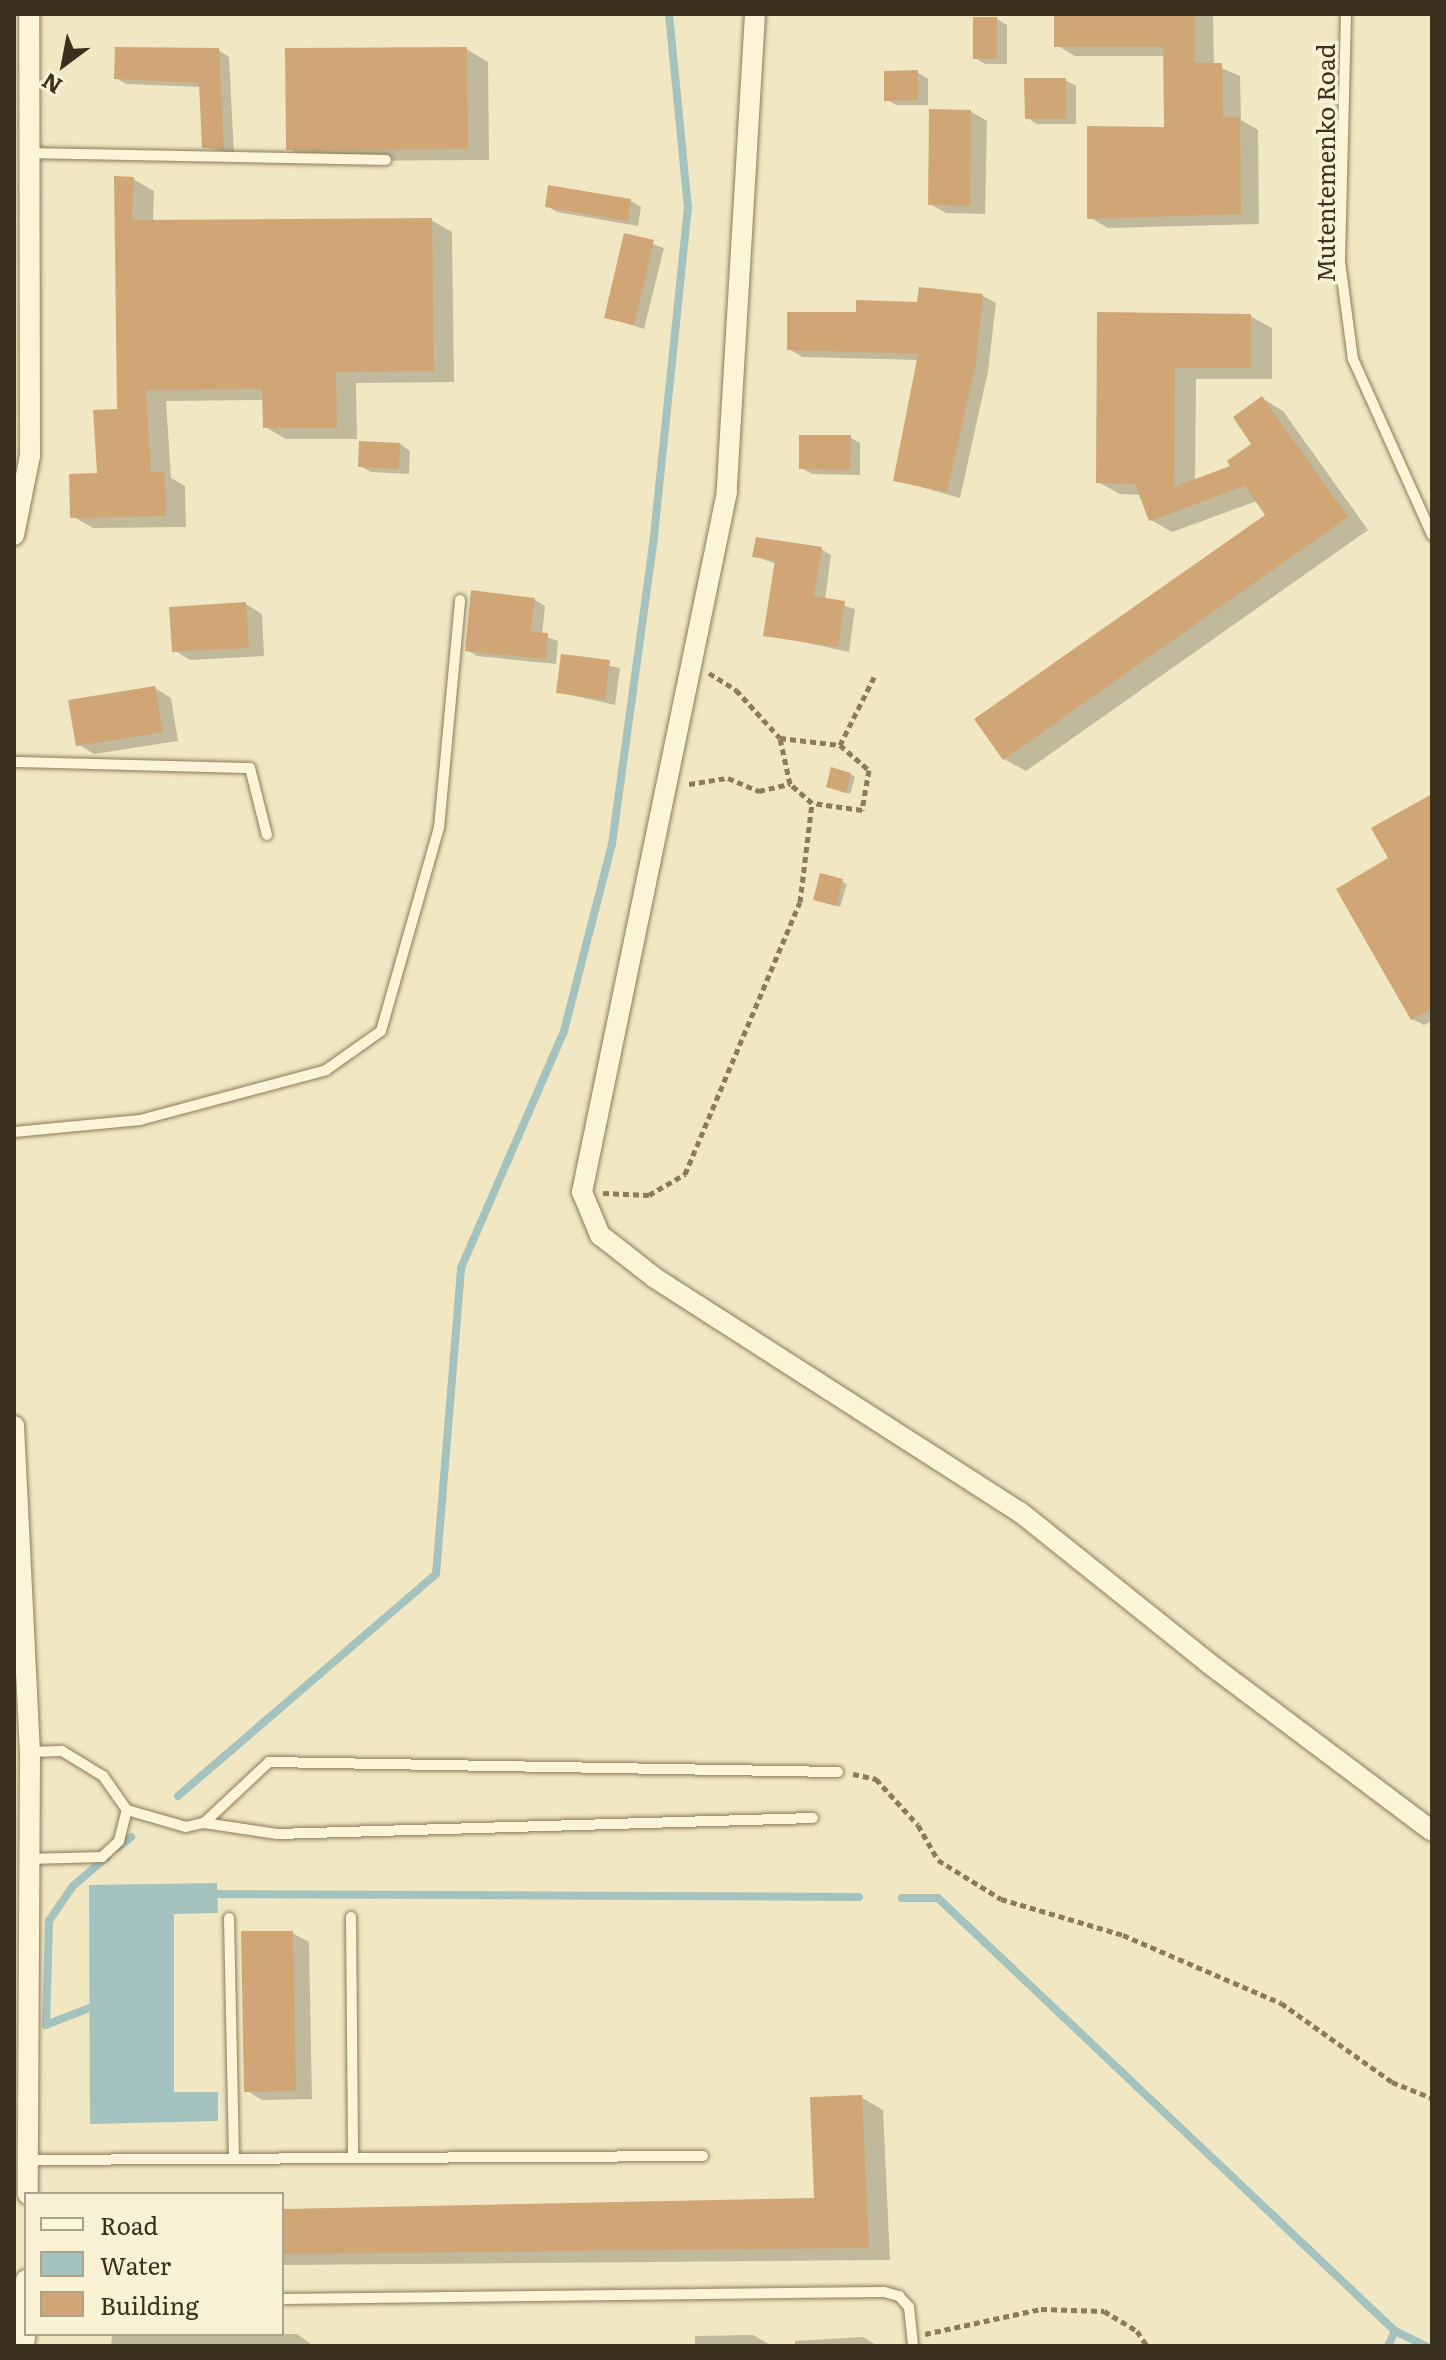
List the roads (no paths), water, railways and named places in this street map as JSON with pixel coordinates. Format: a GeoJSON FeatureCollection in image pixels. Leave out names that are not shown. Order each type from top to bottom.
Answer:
{"type":"FeatureCollection","features":[{"type":"Feature","properties":{"kind":"street"},"geometry":{"type":"LineString","coordinates":[[14,535],[30,456],[29,14]]}},
{"type":"Feature","properties":{"kind":"street"},"geometry":{"type":"LineString","coordinates":[[755,14],[727,492],[582,1192],[600,1235],[655,1278],[1020,1512],[1207,1662],[1432,1831]]}},
{"type":"Feature","properties":{"kind":"street"},"geometry":{"type":"LineString","coordinates":[[14,1426],[30,1752],[28,2192]]}},
{"type":"Feature","properties":{"kind":"lane","name":"Mutentemenko Road"},"geometry":{"type":"LineString","coordinates":[[1346,14],[1340,262],[1353,359],[1432,535]]}},
{"type":"Feature","properties":{"kind":"lane"},"geometry":{"type":"LineString","coordinates":[[31,153],[386,160]]}},
{"type":"Feature","properties":{"kind":"lane"},"geometry":{"type":"LineString","coordinates":[[14,1132],[140,1120],[326,1070],[381,1031],[439,828],[460,600]]}},
{"type":"Feature","properties":{"kind":"lane"},"geometry":{"type":"LineString","coordinates":[[14,762],[250,768],[267,835]]}},
{"type":"Feature","properties":{"kind":"lane"},"geometry":{"type":"LineString","coordinates":[[30,1752],[62,1751],[103,1776],[127,1810],[186,1827],[204,1823],[277,1834],[813,1818]]}},
{"type":"Feature","properties":{"kind":"lane"},"geometry":{"type":"LineString","coordinates":[[204,1823],[269,1762],[838,1772]]}},
{"type":"Feature","properties":{"kind":"lane"},"geometry":{"type":"LineString","coordinates":[[29,1859],[102,1857],[119,1841],[127,1810]]}},
{"type":"Feature","properties":{"kind":"lane"},"geometry":{"type":"LineString","coordinates":[[351,1917],[353,2158]]}},
{"type":"Feature","properties":{"kind":"lane"},"geometry":{"type":"LineString","coordinates":[[229,1918],[234,2159]]}},
{"type":"Feature","properties":{"kind":"lane"},"geometry":{"type":"LineString","coordinates":[[29,2160],[703,2156]]}},
{"type":"Feature","properties":{"kind":"lane"},"geometry":{"type":"LineString","coordinates":[[284,2299],[884,2292],[899,2296],[909,2307],[912,2341]]}},
{"type":"Feature","properties":{"kind":"water"},"geometry":{"type":"Polygon","coordinates":[[[217,1883],[218,1913],[174,1914],[174,2092],[218,2092],[218,2121],[90,2124],[89,1885],[217,1883]]]}},
{"type":"Feature","properties":{"kind":"waterway"},"geometry":{"type":"LineString","coordinates":[[178,1796],[436,1574],[461,1268],[564,1031],[612,844],[654,536],[688,208],[669,14]]}},
{"type":"Feature","properties":{"kind":"waterway"},"geometry":{"type":"LineString","coordinates":[[117,1848],[131,1837]]}},
{"type":"Feature","properties":{"kind":"waterway"},"geometry":{"type":"LineString","coordinates":[[97,2005],[46,2025],[49,1921],[73,1886],[107,1857]]}},
{"type":"Feature","properties":{"kind":"waterway"},"geometry":{"type":"LineString","coordinates":[[208,1894],[859,1897]]}},
{"type":"Feature","properties":{"kind":"waterway"},"geometry":{"type":"LineString","coordinates":[[902,1898],[938,1898],[1395,2331],[1426,2346]]}},
{"type":"Feature","properties":{"kind":"waterway"},"geometry":{"type":"LineString","coordinates":[[1388,2346],[1395,2331]]}}]}
